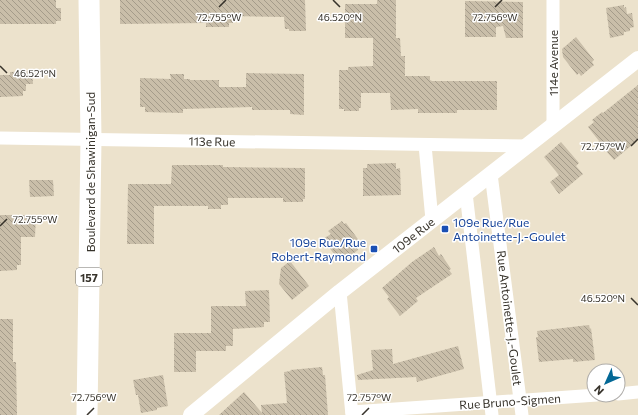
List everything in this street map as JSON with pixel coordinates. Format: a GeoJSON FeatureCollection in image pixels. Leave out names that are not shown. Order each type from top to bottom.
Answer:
{"type":"FeatureCollection","features":[{"type":"Feature","properties":{"kind":"main road","name":"Boulevard de Shawinigan-Sud"},"geometry":{"type":"LineString","coordinates":[[87,415],[91,139],[89,0]]}},
{"type":"Feature","properties":{"kind":"street","name":"114e Avenue"},"geometry":{"type":"LineString","coordinates":[[553,0],[553,126]]}},
{"type":"Feature","properties":{"kind":"street","name":"109e Rue"},"geometry":{"type":"LineString","coordinates":[[191,415],[340,292],[638,60]]}},
{"type":"Feature","properties":{"kind":"street","name":"113e Rue"},"geometry":{"type":"LineString","coordinates":[[0,138],[527,146]]}},
{"type":"Feature","properties":{"kind":"street"},"geometry":{"type":"LineString","coordinates":[[425,145],[432,220]]}},
{"type":"Feature","properties":{"kind":"street","name":"Rue Antoinette-J.-Goulet"},"geometry":{"type":"LineString","coordinates":[[491,174],[522,415]]}},
{"type":"Feature","properties":{"kind":"street"},"geometry":{"type":"LineString","coordinates":[[466,193],[491,408]]}},
{"type":"Feature","properties":{"kind":"street"},"geometry":{"type":"LineString","coordinates":[[340,292],[352,413]]}},
{"type":"Feature","properties":{"kind":"street"},"geometry":{"type":"LineString","coordinates":[[626,393],[638,392]]}},
{"type":"Feature","properties":{"kind":"street","name":"Rue Bruno-Sigmen"},"geometry":{"type":"LineString","coordinates":[[352,413],[491,408],[520,400],[586,396]]}},
{"type":"Feature","properties":{"kind":"building"},"geometry":{"type":"Polygon","coordinates":[[[0,0],[56,0],[56,8],[61,8],[61,21],[56,21],[56,24],[0,24],[0,0]]]}},
{"type":"Feature","properties":{"kind":"building"},"geometry":{"type":"Polygon","coordinates":[[[120,0],[305,0],[306,31],[289,31],[289,29],[285,29],[284,17],[233,16],[233,23],[229,23],[229,27],[206,27],[206,23],[120,24],[120,0]]]}},
{"type":"Feature","properties":{"kind":"building"},"geometry":{"type":"Polygon","coordinates":[[[377,0],[396,0],[396,38],[400,38],[401,56],[405,56],[405,76],[430,76],[430,80],[432,81],[497,81],[497,110],[457,110],[457,113],[418,113],[418,109],[391,110],[390,93],[361,93],[361,108],[359,108],[359,111],[344,111],[344,109],[339,109],[339,70],[348,70],[348,67],[373,66],[373,38],[345,38],[345,4],[377,4],[377,0]]]}},
{"type":"Feature","properties":{"kind":"building"},"geometry":{"type":"Polygon","coordinates":[[[465,1],[523,2],[523,38],[506,38],[503,26],[496,27],[496,37],[465,37],[465,1]]]}},
{"type":"Feature","properties":{"kind":"building"},"geometry":{"type":"Polygon","coordinates":[[[624,5],[624,8],[626,7],[627,14],[632,13],[634,27],[630,28],[630,31],[624,32],[624,35],[610,38],[606,8],[624,5]]]}},
{"type":"Feature","properties":{"kind":"building"},"geometry":{"type":"Polygon","coordinates":[[[576,37],[594,60],[592,62],[594,65],[581,76],[579,73],[577,75],[563,57],[562,49],[576,37]]]}},
{"type":"Feature","properties":{"kind":"building"},"geometry":{"type":"Polygon","coordinates":[[[32,71],[33,84],[26,84],[26,91],[23,91],[23,96],[0,97],[0,75],[10,75],[10,72],[32,71]]]}},
{"type":"Feature","properties":{"kind":"building"},"geometry":{"type":"Polygon","coordinates":[[[246,73],[304,74],[304,115],[290,114],[290,110],[252,110],[252,107],[183,109],[183,113],[145,112],[145,107],[140,107],[140,78],[171,79],[170,74],[184,74],[184,79],[219,80],[219,87],[246,87],[246,73]]]}},
{"type":"Feature","properties":{"kind":"building"},"geometry":{"type":"Polygon","coordinates":[[[638,85],[638,140],[614,160],[598,142],[599,141],[588,127],[594,122],[592,120],[638,85]]]}},
{"type":"Feature","properties":{"kind":"building"},"geometry":{"type":"Polygon","coordinates":[[[561,142],[579,163],[576,166],[583,174],[559,194],[550,182],[559,175],[544,157],[561,142]]]}},
{"type":"Feature","properties":{"kind":"building"},"geometry":{"type":"Polygon","coordinates":[[[396,163],[396,169],[400,168],[401,195],[363,196],[363,168],[367,168],[367,164],[396,163]]]}},
{"type":"Feature","properties":{"kind":"building"},"geometry":{"type":"Polygon","coordinates":[[[172,165],[305,168],[305,199],[303,199],[303,202],[283,202],[283,198],[228,198],[228,205],[221,205],[221,209],[208,209],[208,206],[154,206],[154,244],[127,244],[128,184],[171,184],[172,165]]]}},
{"type":"Feature","properties":{"kind":"building"},"geometry":{"type":"Polygon","coordinates":[[[29,180],[53,180],[54,196],[30,197],[29,180]]]}},
{"type":"Feature","properties":{"kind":"building"},"geometry":{"type":"Polygon","coordinates":[[[0,215],[36,215],[35,237],[21,237],[21,265],[17,265],[17,270],[0,271],[0,215]]]}},
{"type":"Feature","properties":{"kind":"building"},"geometry":{"type":"Polygon","coordinates":[[[342,221],[344,224],[346,223],[360,242],[355,245],[358,250],[343,261],[340,256],[337,258],[323,239],[331,234],[328,231],[342,221]]]}},
{"type":"Feature","properties":{"kind":"building"},"geometry":{"type":"Polygon","coordinates":[[[434,247],[439,256],[441,254],[451,269],[449,270],[452,274],[416,298],[418,301],[400,316],[387,299],[389,297],[382,288],[412,262],[434,247]]]}},
{"type":"Feature","properties":{"kind":"building"},"geometry":{"type":"Polygon","coordinates":[[[290,261],[309,286],[292,300],[279,284],[281,268],[290,261]]]}},
{"type":"Feature","properties":{"kind":"building"},"geometry":{"type":"Polygon","coordinates":[[[269,290],[270,322],[264,322],[264,327],[233,329],[233,346],[226,346],[226,351],[196,351],[196,372],[174,372],[174,333],[211,333],[211,306],[246,306],[245,291],[269,290]]]}},
{"type":"Feature","properties":{"kind":"building"},"geometry":{"type":"Polygon","coordinates":[[[0,319],[13,319],[13,362],[16,362],[17,415],[0,415],[0,319]]]}},
{"type":"Feature","properties":{"kind":"building"},"geometry":{"type":"Polygon","coordinates":[[[589,325],[590,329],[591,328],[595,360],[573,362],[573,359],[539,362],[536,337],[538,337],[537,331],[589,325]]]}},
{"type":"Feature","properties":{"kind":"building"},"geometry":{"type":"Polygon","coordinates":[[[458,346],[464,369],[417,382],[416,377],[358,380],[357,375],[373,370],[371,350],[392,349],[393,364],[458,346]]]}},
{"type":"Feature","properties":{"kind":"building"},"geometry":{"type":"Polygon","coordinates":[[[322,367],[323,375],[325,375],[328,415],[219,415],[244,392],[262,413],[261,405],[287,403],[284,372],[291,371],[290,370],[322,367]]]}},
{"type":"Feature","properties":{"kind":"building"},"geometry":{"type":"Polygon","coordinates":[[[163,375],[168,406],[141,413],[138,395],[136,395],[133,380],[163,375]]]}},
{"type":"Feature","properties":{"kind":"place","name":"109e Rue/Rue Antoinette-J.-Goulet"},"geometry":{"type":"Point","coordinates":[445,229]}},
{"type":"Feature","properties":{"kind":"place","name":"109e Rue/Rue Robert-Raymond"},"geometry":{"type":"Point","coordinates":[374,249]}}]}
